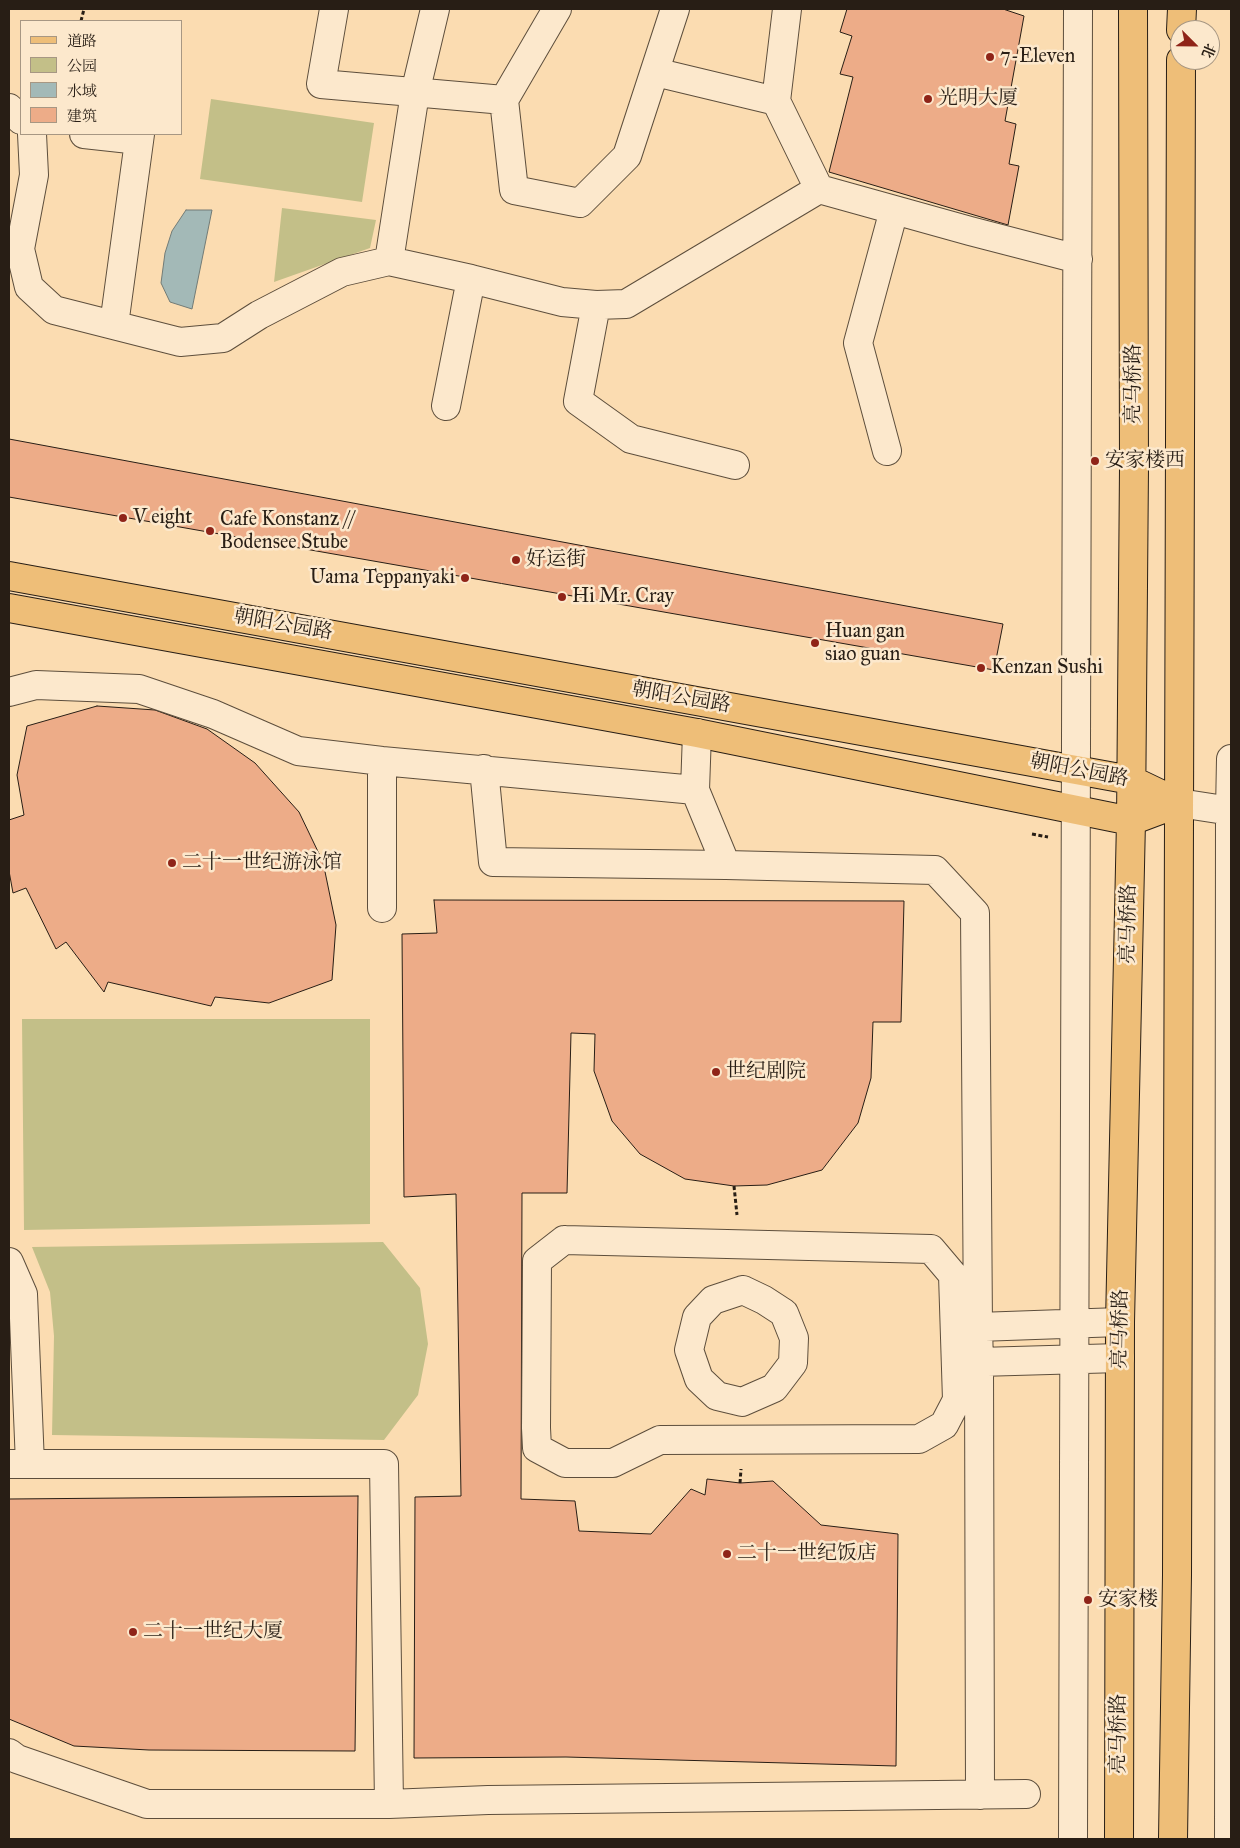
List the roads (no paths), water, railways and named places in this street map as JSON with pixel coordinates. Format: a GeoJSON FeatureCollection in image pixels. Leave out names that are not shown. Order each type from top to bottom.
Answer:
{"type":"FeatureCollection","features":[{"type":"Feature","properties":{"kind":"main road","name":"亮马桥路"},"geometry":{"type":"LineString","coordinates":[[1119,1839],[1120,1322],[1131,820],[1134,468],[1132,9]]}},
{"type":"Feature","properties":{"kind":"main road"},"geometry":{"type":"LineString","coordinates":[[1173,1839],[1177,1575],[1181,70]]}},
{"type":"Feature","properties":{"kind":"main road","name":"朝阳公园路"},"geometry":{"type":"LineString","coordinates":[[9,576],[1076,769],[1131,780],[1179,803]]}},
{"type":"Feature","properties":{"kind":"main road","name":"朝阳公园路"},"geometry":{"type":"LineString","coordinates":[[9,608],[697,733],[1131,820],[1179,803]]}},
{"type":"Feature","properties":{"kind":"street"},"geometry":{"type":"LineString","coordinates":[[334,9],[321,84],[504,100]]}},
{"type":"Feature","properties":{"kind":"street"},"geometry":{"type":"LineString","coordinates":[[389,261],[415,93],[435,9]]}},
{"type":"Feature","properties":{"kind":"street"},"geometry":{"type":"LineString","coordinates":[[556,9],[504,100],[514,190],[580,203],[627,156],[675,9]]}},
{"type":"Feature","properties":{"kind":"street"},"geometry":{"type":"LineString","coordinates":[[787,9],[776,101],[819,189]]}},
{"type":"Feature","properties":{"kind":"street"},"geometry":{"type":"LineString","coordinates":[[1073,1839],[1076,1324],[1078,9]]}},
{"type":"Feature","properties":{"kind":"street"},"geometry":{"type":"LineString","coordinates":[[655,72],[776,101]]}},
{"type":"Feature","properties":{"kind":"street"},"geometry":{"type":"LineString","coordinates":[[9,108],[20,119]]}},
{"type":"Feature","properties":{"kind":"street"},"geometry":{"type":"LineString","coordinates":[[32,135],[34,176],[20,249],[29,287],[54,310],[180,342],[223,338],[259,315],[342,272],[389,261],[472,279],[562,302],[596,305],[626,304],[819,189],[1078,259]]}},
{"type":"Feature","properties":{"kind":"street"},"geometry":{"type":"LineString","coordinates":[[103,135],[140,137],[114,325]]}},
{"type":"Feature","properties":{"kind":"street"},"geometry":{"type":"LineString","coordinates":[[887,451],[858,343],[894,210]]}},
{"type":"Feature","properties":{"kind":"street"},"geometry":{"type":"LineString","coordinates":[[446,406],[472,279]]}},
{"type":"Feature","properties":{"kind":"street"},"geometry":{"type":"LineString","coordinates":[[596,305],[578,401],[631,439],[735,465]]}},
{"type":"Feature","properties":{"kind":"street"},"geometry":{"type":"LineString","coordinates":[[9,692],[36,685],[139,689],[212,714],[298,751],[382,761],[695,790]]}},
{"type":"Feature","properties":{"kind":"street"},"geometry":{"type":"LineString","coordinates":[[697,733],[695,790],[726,864]]}},
{"type":"Feature","properties":{"kind":"street"},"geometry":{"type":"LineString","coordinates":[[1230,1839],[1231,759]]}},
{"type":"Feature","properties":{"kind":"street"},"geometry":{"type":"LineString","coordinates":[[382,761],[382,908]]}},
{"type":"Feature","properties":{"kind":"street"},"geometry":{"type":"LineString","coordinates":[[484,769],[493,862],[726,864],[934,870],[976,913],[980,1795]]}},
{"type":"Feature","properties":{"kind":"street"},"geometry":{"type":"LineString","coordinates":[[1179,803],[1231,811]]}},
{"type":"Feature","properties":{"kind":"street"},"geometry":{"type":"LineString","coordinates":[[564,1240],[931,1249],[953,1275],[956,1380],[957,1400],[944,1425],[919,1439],[660,1440],[613,1463],[564,1463],[537,1448],[537,1261],[564,1240]]}},
{"type":"Feature","properties":{"kind":"street"},"geometry":{"type":"LineString","coordinates":[[9,1262],[23,1294],[19,1464],[384,1464],[389,1804]]}},
{"type":"Feature","properties":{"kind":"street"},"geometry":{"type":"LineString","coordinates":[[954,1297],[978,1328]]}},
{"type":"Feature","properties":{"kind":"street"},"geometry":{"type":"LineString","coordinates":[[978,1328],[1120,1322]]}},
{"type":"Feature","properties":{"kind":"street"},"geometry":{"type":"LineString","coordinates":[[956,1380],[979,1362],[1120,1358]]}},
{"type":"Feature","properties":{"kind":"street"},"geometry":{"type":"LineString","coordinates":[[9,1753],[17,1759],[147,1804],[389,1804],[488,1800],[1026,1794]]}},
{"type":"Feature","properties":{"kind":"water"},"geometry":{"type":"Polygon","coordinates":[[[186,210],[212,210],[192,309],[170,302],[161,283],[165,253],[172,231],[186,210]]]}},
{"type":"Feature","properties":{"kind":"place","name":"7-Eleven"},"geometry":{"type":"Point","coordinates":[990,57]}},
{"type":"Feature","properties":{"kind":"place","name":"光明大厦"},"geometry":{"type":"Point","coordinates":[928,99]}},
{"type":"Feature","properties":{"kind":"place","name":"安家楼西"},"geometry":{"type":"Point","coordinates":[1095,461]}},
{"type":"Feature","properties":{"kind":"place","name":"V eight"},"geometry":{"type":"Point","coordinates":[123,518]}},
{"type":"Feature","properties":{"kind":"place","name":"Cafe Konstanz // Bodensee Stube"},"geometry":{"type":"Point","coordinates":[210,531]}},
{"type":"Feature","properties":{"kind":"place","name":"好运街"},"geometry":{"type":"Point","coordinates":[516,560]}},
{"type":"Feature","properties":{"kind":"place","name":"Uama Teppanyaki"},"geometry":{"type":"Point","coordinates":[465,578]}},
{"type":"Feature","properties":{"kind":"place","name":"Hi Mr. Cray"},"geometry":{"type":"Point","coordinates":[562,597]}},
{"type":"Feature","properties":{"kind":"place","name":"Huan gan siao guan"},"geometry":{"type":"Point","coordinates":[815,643]}},
{"type":"Feature","properties":{"kind":"place","name":"Kenzan Sushi"},"geometry":{"type":"Point","coordinates":[981,668]}},
{"type":"Feature","properties":{"kind":"place","name":"二十一世纪游泳馆"},"geometry":{"type":"Point","coordinates":[172,863]}},
{"type":"Feature","properties":{"kind":"place","name":"世纪剧院"},"geometry":{"type":"Point","coordinates":[716,1072]}},
{"type":"Feature","properties":{"kind":"place","name":"二十一世纪饭店"},"geometry":{"type":"Point","coordinates":[727,1554]}},
{"type":"Feature","properties":{"kind":"place","name":"安家楼"},"geometry":{"type":"Point","coordinates":[1088,1600]}},
{"type":"Feature","properties":{"kind":"place","name":"二十一世纪大厦"},"geometry":{"type":"Point","coordinates":[133,1632]}}]}
